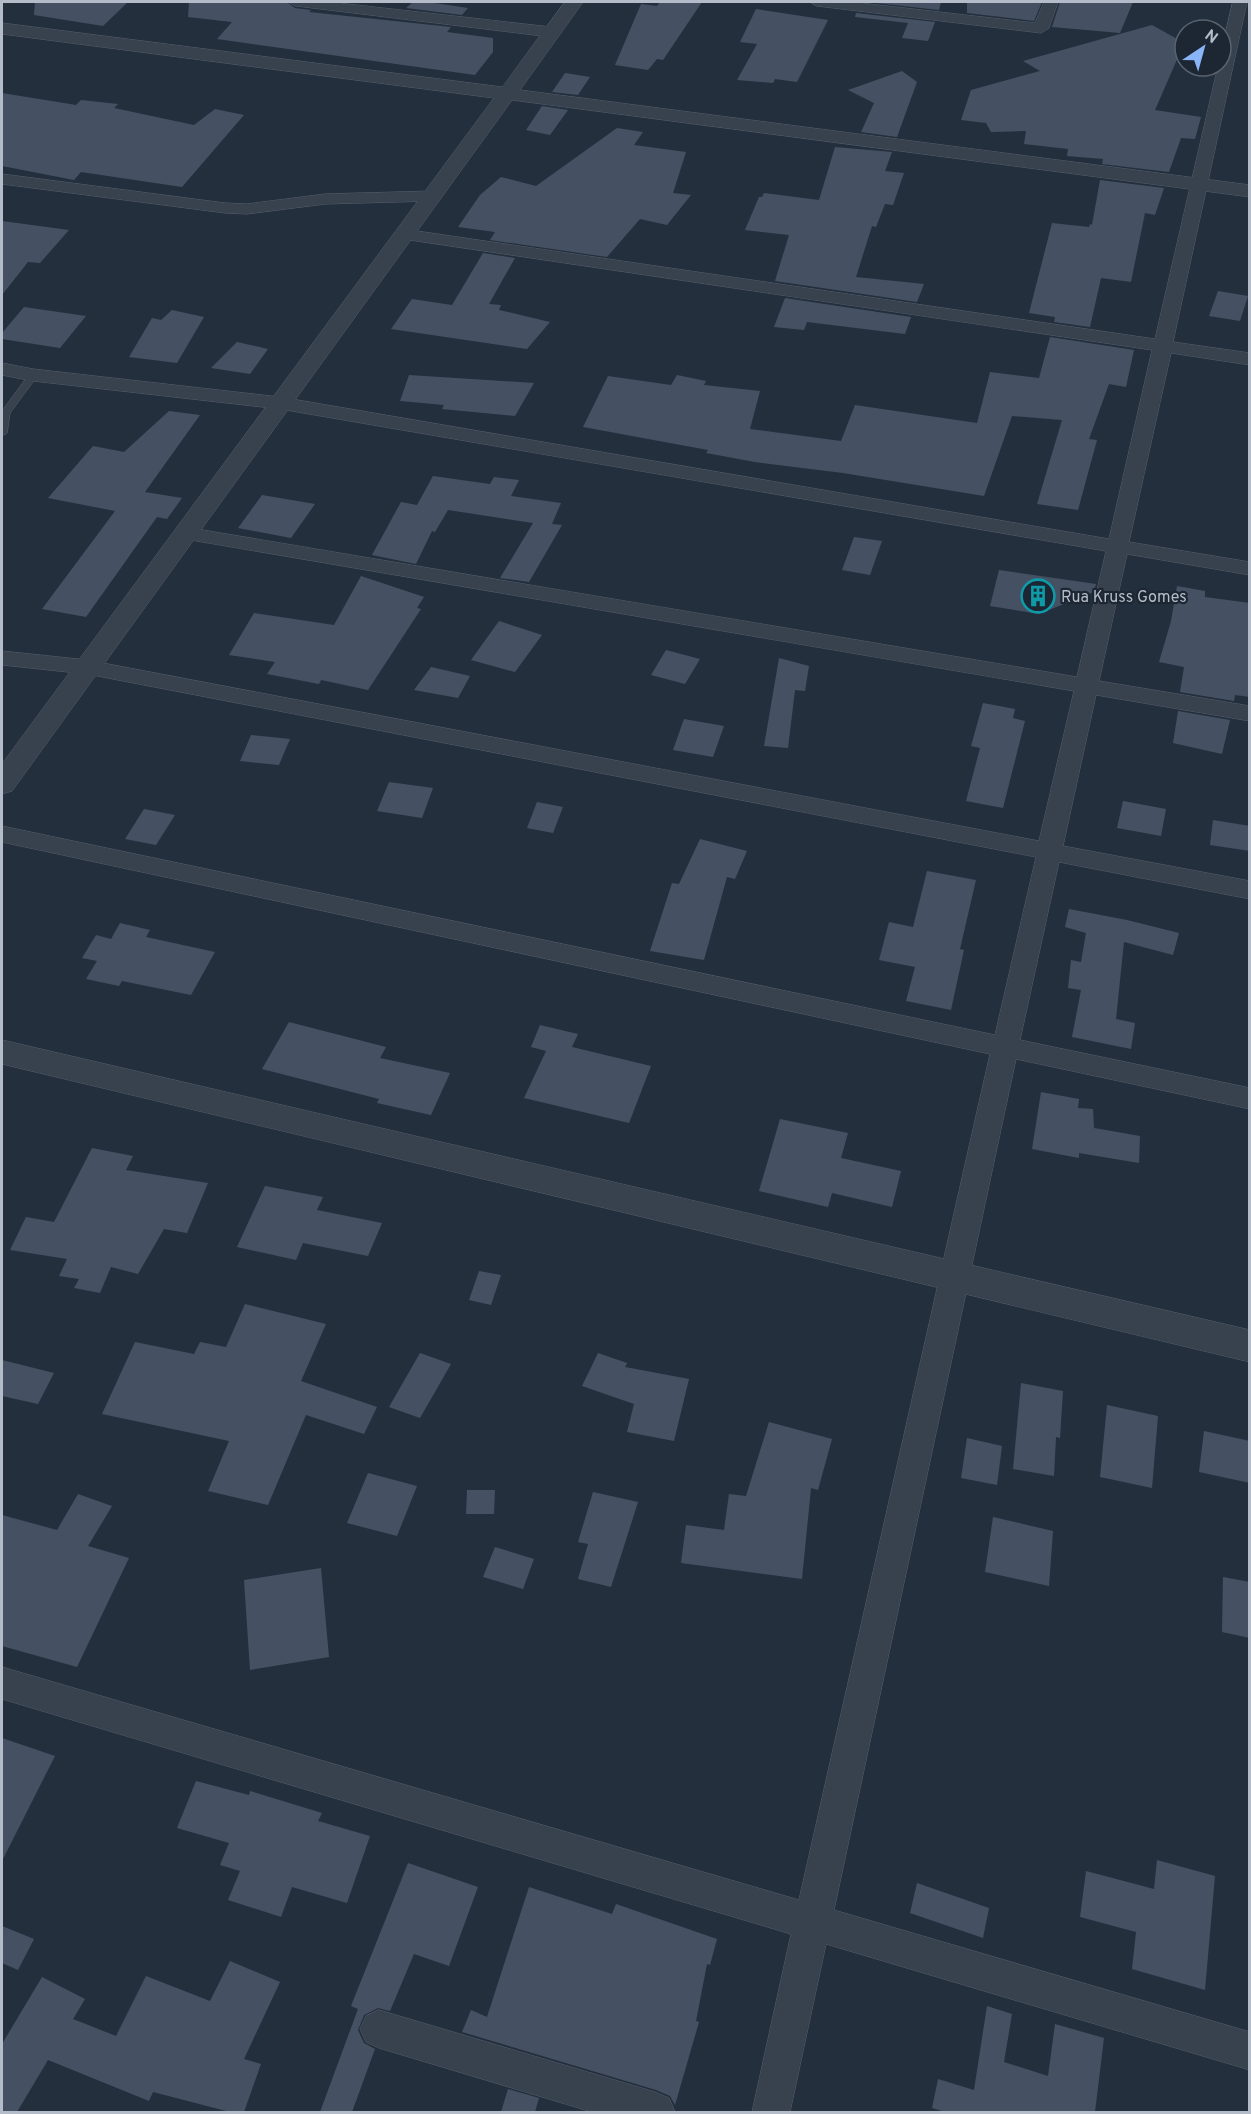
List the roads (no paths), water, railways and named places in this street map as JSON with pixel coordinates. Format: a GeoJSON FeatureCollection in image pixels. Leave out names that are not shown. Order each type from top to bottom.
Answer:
{"type":"FeatureCollection","features":[{"type":"Feature","properties":{"kind":"street"},"geometry":{"type":"LineString","coordinates":[[296,2],[551,32]]}},
{"type":"Feature","properties":{"kind":"street"},"geometry":{"type":"LineString","coordinates":[[2,784],[574,2]]}},
{"type":"Feature","properties":{"kind":"street"},"geometry":{"type":"LineString","coordinates":[[817,2],[880,5],[1041,27],[1051,2]]}},
{"type":"Feature","properties":{"kind":"street"},"geometry":{"type":"LineString","coordinates":[[771,2112],[1086,686],[1199,184],[1233,54],[1240,2]]}},
{"type":"Feature","properties":{"kind":"street"},"geometry":{"type":"LineString","coordinates":[[2,28],[1250,190]]}},
{"type":"Feature","properties":{"kind":"street"},"geometry":{"type":"LineString","coordinates":[[2,178],[247,209],[325,199],[432,196]]}},
{"type":"Feature","properties":{"kind":"street"},"geometry":{"type":"LineString","coordinates":[[403,234],[1250,359]]}},
{"type":"Feature","properties":{"kind":"street"},"geometry":{"type":"LineString","coordinates":[[2,369],[33,375],[280,403],[1250,569]]}},
{"type":"Feature","properties":{"kind":"street"},"geometry":{"type":"LineString","coordinates":[[185,532],[1250,714]]}},
{"type":"Feature","properties":{"kind":"street"},"geometry":{"type":"LineString","coordinates":[[2,658],[87,667],[1250,890]]}},
{"type":"Feature","properties":{"kind":"street"},"geometry":{"type":"LineString","coordinates":[[2,834],[1250,1099]]}},
{"type":"Feature","properties":{"kind":"street"},"geometry":{"type":"LineString","coordinates":[[2,1052],[1250,1346]]}},
{"type":"Feature","properties":{"kind":"street"},"geometry":{"type":"LineString","coordinates":[[2,1683],[1250,2051]]}},
{"type":"Feature","properties":{"kind":"street"},"geometry":{"type":"LineString","coordinates":[[379,2029],[655,2112]]}},
{"type":"Feature","properties":{"kind":"lane"},"geometry":{"type":"LineString","coordinates":[[2,433],[5,413],[33,375]]}},
{"type":"Feature","properties":{"kind":"place","name":"Rua Kruss Gomes"},"geometry":{"type":"Point","coordinates":[1038,596]}}]}
